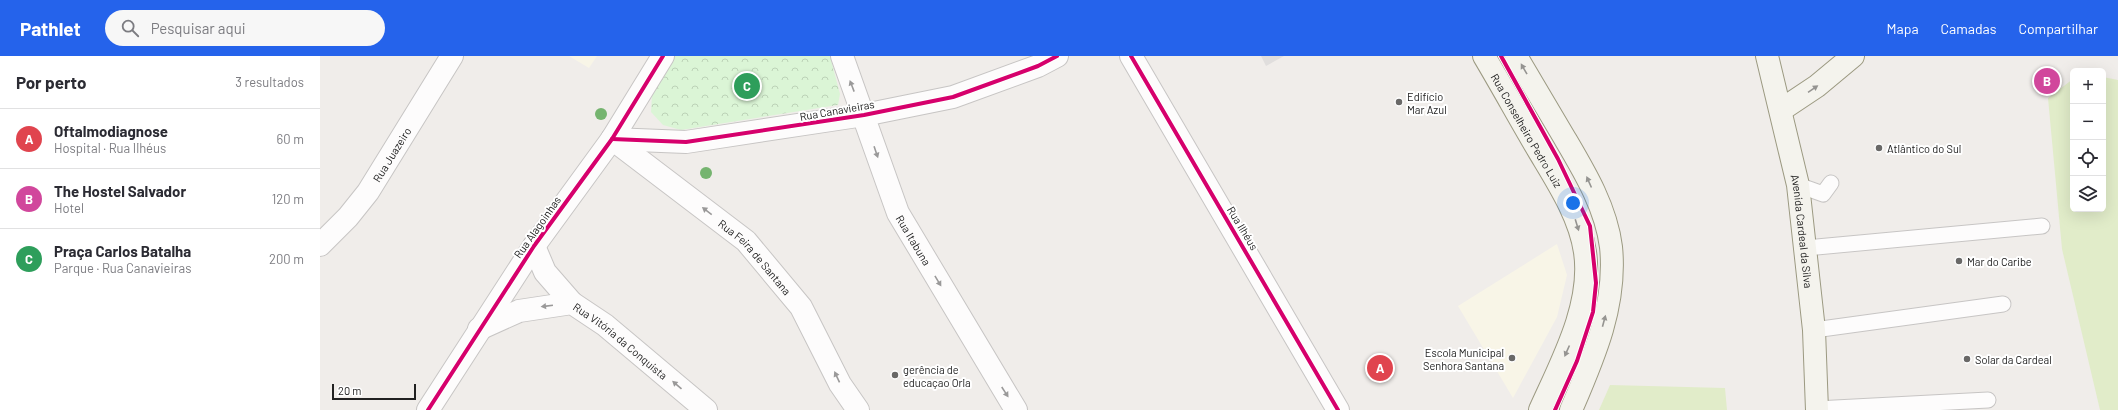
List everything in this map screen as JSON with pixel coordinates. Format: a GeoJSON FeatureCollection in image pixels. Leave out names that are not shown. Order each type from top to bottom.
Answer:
{"type":"FeatureCollection","features":[{"type":"Feature","properties":{"kind":"main road","name":"Rua Conselheiro Pedro Luiz"},"geometry":{"type":"LineString","coordinates":[[1484,56],[1560,188],[1576,219],[1586,252],[1585,278],[1581,309],[1572,340],[1540,410]]}},
{"type":"Feature","properties":{"kind":"main road"},"geometry":{"type":"LineString","coordinates":[[1516,56],[1587,177],[1603,213],[1611,247],[1611,280],[1606,315],[1597,348],[1571,410]]}},
{"type":"Feature","properties":{"kind":"main road","name":"Avenida Cardeal da Silva"},"geometry":{"type":"LineString","coordinates":[[1767,56],[1798,185],[1814,330],[1816,410]]}},
{"type":"Feature","properties":{"kind":"main road"},"geometry":{"type":"LineString","coordinates":[[1781,110],[1817,86],[1853,56]]}},
{"type":"Feature","properties":{"kind":"street","name":"Rua Juazeiro"},"geometry":{"type":"LineString","coordinates":[[320,245],[348,217],[368,192],[452,56]]}},
{"type":"Feature","properties":{"kind":"street","name":"Rua Alagoinhas"},"geometry":{"type":"LineString","coordinates":[[428,410],[534,246],[612,139],[663,56]]}},
{"type":"Feature","properties":{"kind":"street","name":"Rua Itabuna"},"geometry":{"type":"LineString","coordinates":[[842,56],[898,213],[1016,410]]}},
{"type":"Feature","properties":{"kind":"street","name":"Rua Canavieiras"},"geometry":{"type":"LineString","coordinates":[[612,139],[686,142],[864,115],[953,97],[1038,66],[1057,56]]}},
{"type":"Feature","properties":{"kind":"street","name":"Rua Ilhéus"},"geometry":{"type":"LineString","coordinates":[[1131,56],[1338,410]]}},
{"type":"Feature","properties":{"kind":"street","name":"Rua Feira de Santana"},"geometry":{"type":"LineString","coordinates":[[612,139],[746,241],[801,307],[840,384],[858,410]]}},
{"type":"Feature","properties":{"kind":"street","name":"Rua Alagoinhas"},"geometry":{"type":"LineString","coordinates":[[534,246],[545,272],[572,303]]}},
{"type":"Feature","properties":{"kind":"street","name":"Rua Vitória da Conquista"},"geometry":{"type":"LineString","coordinates":[[479,329],[519,311],[572,303],[610,329],[706,410]]}},
{"type":"Feature","properties":{"kind":"lane"},"geometry":{"type":"LineString","coordinates":[[1798,185],[1823,194],[1831,183]]}},
{"type":"Feature","properties":{"kind":"lane"},"geometry":{"type":"LineString","coordinates":[[1806,248],[2042,226]]}},
{"type":"Feature","properties":{"kind":"lane"},"geometry":{"type":"LineString","coordinates":[[1814,330],[2003,304]]}},
{"type":"Feature","properties":{"kind":"lane"},"geometry":{"type":"LineString","coordinates":[[1816,410],[1988,400]]}},
{"type":"Feature","properties":{"kind":"shaded area"},"geometry":{"type":"Polygon","coordinates":[[[569,56],[597,56],[589,68],[569,56]]]}},
{"type":"Feature","properties":{"kind":"shaded area"},"geometry":{"type":"Polygon","coordinates":[[[1261,56],[1284,56],[1266,66],[1261,56]]]}},
{"type":"Feature","properties":{"kind":"shaded area","name":"Escola Municipal Senhora Santana"},"geometry":{"type":"Polygon","coordinates":[[[1557,244],[1567,275],[1557,317],[1513,398],[1458,306],[1557,244]]]}},
{"type":"Feature","properties":{"kind":"green space"},"geometry":{"type":"Polygon","coordinates":[[[675,56],[830,56],[840,94],[838,105],[681,130],[663,125],[651,112],[652,95],[675,56]]]}},
{"type":"Feature","properties":{"kind":"green space"},"geometry":{"type":"Polygon","coordinates":[[[2106,78],[2118,80],[2118,410],[2100,410],[2062,249],[2048,98],[2070,81],[2070,212],[2106,212],[2106,78]]]}},
{"type":"Feature","properties":{"kind":"green space"},"geometry":{"type":"Polygon","coordinates":[[[1610,385],[1725,388],[1727,410],[1599,410],[1610,385]]]}},
{"type":"Feature","properties":{"kind":"cycle path"},"geometry":{"type":"LineString","coordinates":[[428,410],[534,246],[612,139],[663,56]]}},
{"type":"Feature","properties":{"kind":"cycle path"},"geometry":{"type":"LineString","coordinates":[[612,139],[686,142],[864,115],[953,97],[1038,66],[1057,56]]}},
{"type":"Feature","properties":{"kind":"cycle path"},"geometry":{"type":"LineString","coordinates":[[1131,56],[1338,410]]}},
{"type":"Feature","properties":{"kind":"cycle path"},"geometry":{"type":"LineString","coordinates":[[1501,56],[1558,159],[1590,226],[1596,283],[1593,312],[1577,361],[1555,410]]}},
{"type":"Feature","properties":{"kind":"place","name":"The Hostel Salvador"},"geometry":{"type":"Point","coordinates":[2047,81]}},
{"type":"Feature","properties":{"kind":"place","name":"Praça Carlos Batalha"},"geometry":{"type":"Point","coordinates":[747,86]}},
{"type":"Feature","properties":{"kind":"place","name":"Edifício Mar Azul"},"geometry":{"type":"Point","coordinates":[1399,102]}},
{"type":"Feature","properties":{"kind":"place","name":"Atlântico do Sul"},"geometry":{"type":"Point","coordinates":[1879,148]}},
{"type":"Feature","properties":{"kind":"place","name":"Mar do Caribe"},"geometry":{"type":"Point","coordinates":[1959,261]}},
{"type":"Feature","properties":{"kind":"place","name":"Escola Municipal Senhora Santana"},"geometry":{"type":"Point","coordinates":[1512,358]}},
{"type":"Feature","properties":{"kind":"place","name":"Solar da Cardeal"},"geometry":{"type":"Point","coordinates":[1967,359]}},
{"type":"Feature","properties":{"kind":"place","name":"Oftalmodiagnose"},"geometry":{"type":"Point","coordinates":[1380,368]}},
{"type":"Feature","properties":{"kind":"place","name":"gerência de educaçao Orla"},"geometry":{"type":"Point","coordinates":[895,375]}}]}
